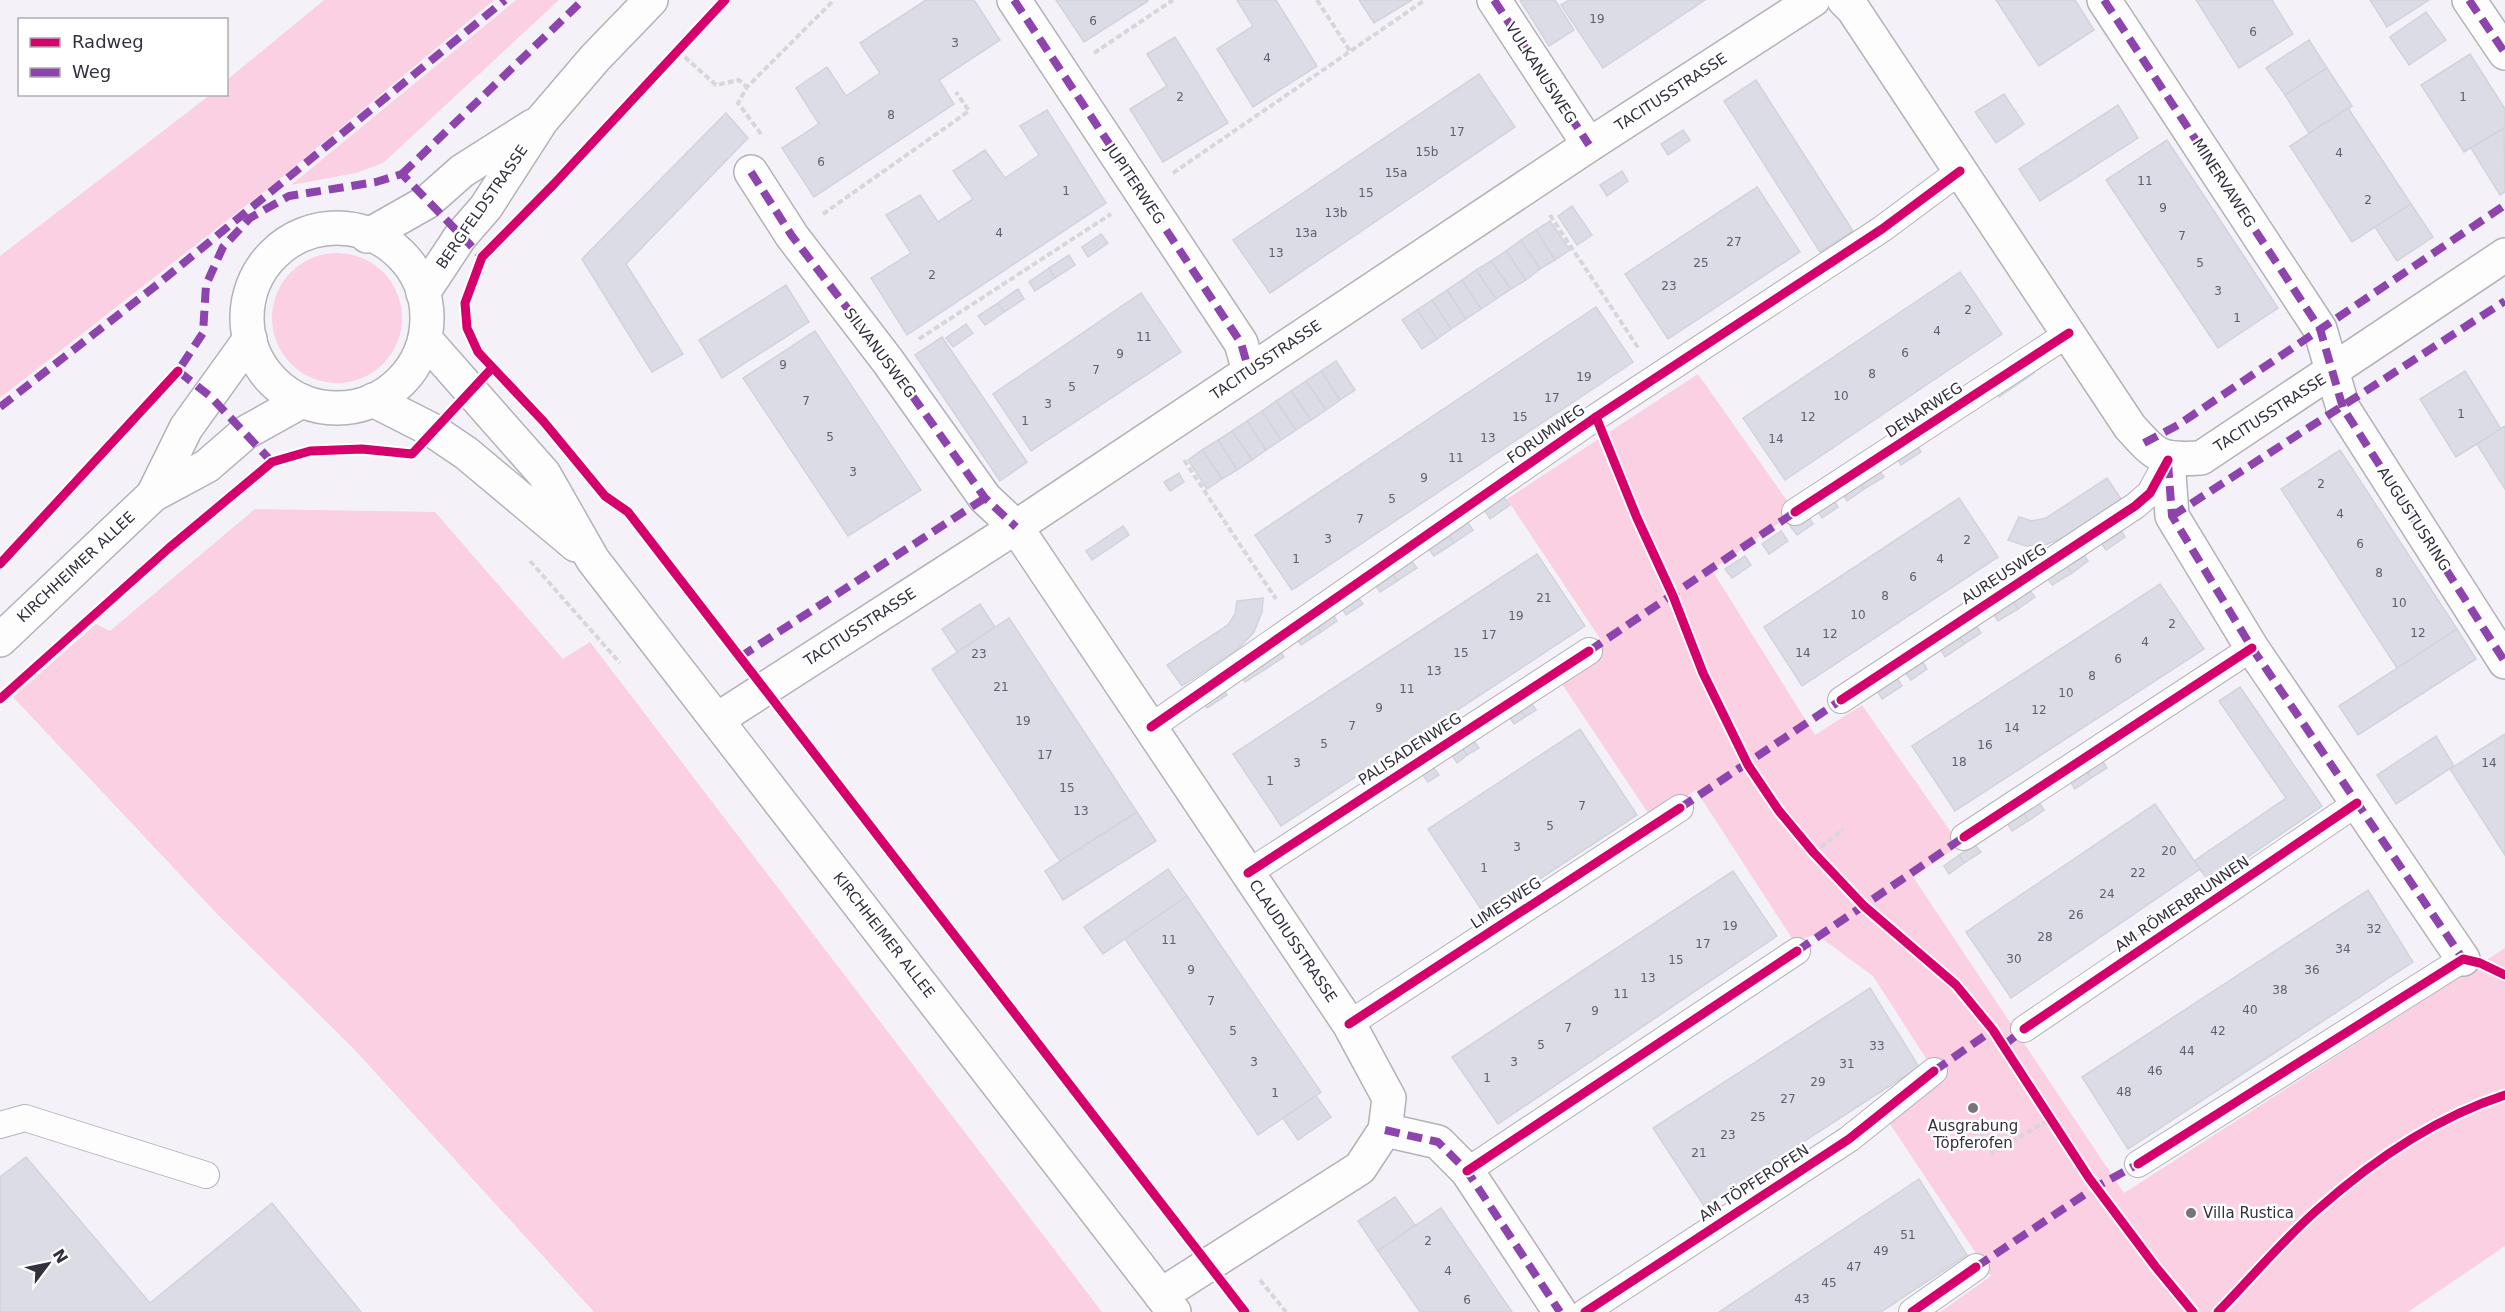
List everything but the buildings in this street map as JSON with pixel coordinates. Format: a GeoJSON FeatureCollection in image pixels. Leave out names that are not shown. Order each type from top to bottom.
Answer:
{"type":"FeatureCollection","features":[{"type":"Feature","properties":{"kind":"street","name":"BERGFELDSTRASSE"},"geometry":{"type":"LineString","coordinates":[[423,293],[460,237],[486,207],[542,120],[595,58],[651,0]]}},
{"type":"Feature","properties":{"kind":"street","name":"JUPITERWEG"},"geometry":{"type":"LineString","coordinates":[[1014,0],[1241,343],[1249,371]]}},
{"type":"Feature","properties":{"kind":"street","name":"VULKANUSWEG"},"geometry":{"type":"LineString","coordinates":[[1494,0],[1589,145]]}},
{"type":"Feature","properties":{"kind":"street","name":"TACITUSSTRASSE"},"geometry":{"type":"LineString","coordinates":[[718,719],[1016,527],[1589,145],[1813,0]]}},
{"type":"Feature","properties":{"kind":"street"},"geometry":{"type":"LineString","coordinates":[[1844,0],[1853,9],[2130,427],[2144,443],[2168,460],[2172,516],[2252,648],[2463,959]]}},
{"type":"Feature","properties":{"kind":"street","name":"MINERVAWEG"},"geometry":{"type":"LineString","coordinates":[[2104,0],[2320,329],[2334,371]]}},
{"type":"Feature","properties":{"kind":"street"},"geometry":{"type":"LineString","coordinates":[[2469,0],[2505,53]]}},
{"type":"Feature","properties":{"kind":"street","name":"BERGFELDSTRASSE"},"geometry":{"type":"LineString","coordinates":[[367,236],[427,202],[462,171],[542,120]]}},
{"type":"Feature","properties":{"kind":"street","name":"SILVANUSWEG"},"geometry":{"type":"LineString","coordinates":[[751,172],[792,236],[886,360],[985,498],[1016,527]]}},
{"type":"Feature","properties":{"kind":"street"},"geometry":{"type":"LineString","coordinates":[[329,229],[348,230],[385,243],[402,257],[423,293],[427,323],[420,357],[411,372],[388,393],[373,400],[337,407],[302,401],[284,391],[257,361],[247,320],[253,282],[262,265],[276,250],[309,232],[329,229]]}},
{"type":"Feature","properties":{"kind":"street","name":"TACITUSSTRASSE"},"geometry":{"type":"LineString","coordinates":[[2168,460],[2201,458],[2505,255]]}},
{"type":"Feature","properties":{"kind":"street","name":"KIRCHHEIMER ALLEE"},"geometry":{"type":"LineString","coordinates":[[153,495],[186,428],[250,339]]}},
{"type":"Feature","properties":{"kind":"street","name":"KIRCHHEIMER ALLEE"},"geometry":{"type":"LineString","coordinates":[[425,339],[544,474],[593,560],[1168,1304]]}},
{"type":"Feature","properties":{"kind":"street","name":"AUGUSTUSRING"},"geometry":{"type":"LineString","coordinates":[[2334,371],[2343,408],[2505,662]]}},
{"type":"Feature","properties":{"kind":"street","name":"KIRCHHEIMER ALLEE"},"geometry":{"type":"LineString","coordinates":[[373,400],[432,430],[466,453],[593,560]]}},
{"type":"Feature","properties":{"kind":"street","name":"KIRCHHEIMER ALLEE"},"geometry":{"type":"LineString","coordinates":[[0,640],[153,495],[207,466],[245,433],[302,401]]}},
{"type":"Feature","properties":{"kind":"street","name":"CLAUDIUSSTRASSE"},"geometry":{"type":"LineString","coordinates":[[1016,527],[1349,1024],[1389,1098],[1385,1130],[1360,1168],[1168,1304]]}},
{"type":"Feature","properties":{"kind":"street"},"geometry":{"type":"LineString","coordinates":[[1385,1130],[1438,1142],[1467,1171],[1560,1312]]}},
{"type":"Feature","properties":{"kind":"lane","name":"FORUMWEG"},"geometry":{"type":"LineString","coordinates":[[1151,727],[1658,377],[1882,229],[1927,193],[1960,171]]}},
{"type":"Feature","properties":{"kind":"lane","name":"DENARWEG"},"geometry":{"type":"LineString","coordinates":[[1795,512],[2069,333]]}},
{"type":"Feature","properties":{"kind":"lane","name":"AUREUSWEG"},"geometry":{"type":"LineString","coordinates":[[1841,700],[2135,506],[2150,493],[2168,460]]}},
{"type":"Feature","properties":{"kind":"lane"},"geometry":{"type":"LineString","coordinates":[[1964,837],[2252,648]]}},
{"type":"Feature","properties":{"kind":"lane","name":"PALISADENWEG"},"geometry":{"type":"LineString","coordinates":[[1248,873],[1589,651]]}},
{"type":"Feature","properties":{"kind":"lane","name":"AM RÖMERBRUNNEN"},"geometry":{"type":"LineString","coordinates":[[2024,1029],[2357,803]]}},
{"type":"Feature","properties":{"kind":"lane","name":"LIMESWEG"},"geometry":{"type":"LineString","coordinates":[[1349,1024],[1680,808]]}},
{"type":"Feature","properties":{"kind":"lane"},"geometry":{"type":"LineString","coordinates":[[1467,1171],[1797,951]]}},
{"type":"Feature","properties":{"kind":"lane"},"geometry":{"type":"LineString","coordinates":[[2138,1164],[2463,959]]}},
{"type":"Feature","properties":{"kind":"lane","name":"AM TÖPFEROFEN"},"geometry":{"type":"LineString","coordinates":[[1585,1312],[1848,1139],[1934,1071]]}},
{"type":"Feature","properties":{"kind":"lane"},"geometry":{"type":"LineString","coordinates":[[0,1125],[25,1118],[206,1175]]}},
{"type":"Feature","properties":{"kind":"lane"},"geometry":{"type":"LineString","coordinates":[[1912,1312],[1976,1267]]}},
{"type":"Feature","properties":{"kind":"path"},"geometry":{"type":"LineString","coordinates":[[751,172],[761,135],[738,103],[747,87],[834,0]]}},
{"type":"Feature","properties":{"kind":"path"},"geometry":{"type":"LineString","coordinates":[[1062,75],[1173,0]]}},
{"type":"Feature","properties":{"kind":"path"},"geometry":{"type":"LineString","coordinates":[[1317,0],[1350,51]]}},
{"type":"Feature","properties":{"kind":"path"},"geometry":{"type":"LineString","coordinates":[[1167,176],[1425,0]]}},
{"type":"Feature","properties":{"kind":"path"},"geometry":{"type":"LineString","coordinates":[[678,51],[716,85],[739,80],[747,87]]}},
{"type":"Feature","properties":{"kind":"path"},"geometry":{"type":"LineString","coordinates":[[792,236],[969,111],[956,92]]}},
{"type":"Feature","properties":{"kind":"path"},"geometry":{"type":"LineString","coordinates":[[1529,185],[1658,377]]}},
{"type":"Feature","properties":{"kind":"path"},"geometry":{"type":"LineString","coordinates":[[886,360],[1112,213]]}},
{"type":"Feature","properties":{"kind":"path"},"geometry":{"type":"LineString","coordinates":[[1183,459],[1295,627]]}},
{"type":"Feature","properties":{"kind":"path"},"geometry":{"type":"LineString","coordinates":[[598,488],[628,512],[740,657]]}},
{"type":"Feature","properties":{"kind":"path"},"geometry":{"type":"LineString","coordinates":[[790,723],[1185,1234]]}},
{"type":"Feature","properties":{"kind":"path"},"geometry":{"type":"LineString","coordinates":[[1814,853],[1843,829]]}},
{"type":"Feature","properties":{"kind":"path"},"geometry":{"type":"LineString","coordinates":[[1980,1133],[1993,1153],[2050,1119]]}},
{"type":"Feature","properties":{"kind":"path"},"geometry":{"type":"LineString","coordinates":[[1260,1280],[1286,1312]]}},
{"type":"Feature","properties":{"kind":"path"},"geometry":{"type":"LineString","coordinates":[[1234,1297],[1245,1312]]}},
{"type":"Feature","properties":{"kind":"shaded area"},"geometry":{"type":"Polygon","coordinates":[[[324,0],[494,0],[271,186],[0,398],[0,256],[209,96],[228,96],[228,79],[324,0]]]}},
{"type":"Feature","properties":{"kind":"shaded area"},"geometry":{"type":"Polygon","coordinates":[[[516,0],[559,0],[383,163],[356,173],[291,185],[516,0]]]}},
{"type":"Feature","properties":{"kind":"shaded area"},"geometry":{"type":"Polygon","coordinates":[[[337,253],[362,258],[383,272],[397,293],[402,318],[397,343],[383,364],[362,378],[337,383],[312,378],[291,364],[277,343],[272,318],[277,293],[291,272],[312,258],[337,253]]]}},
{"type":"Feature","properties":{"kind":"shaded area"},"geometry":{"type":"Polygon","coordinates":[[[1698,374],[1795,512],[1712,570],[1815,735],[1862,705],[1960,845],[1913,877],[2124,1193],[2505,948],[2505,1246],[2408,1312],[1940,1312],[1991,1276],[1888,1121],[1938,1077],[1873,976],[1817,935],[1793,940],[1696,790],[1652,819],[1552,669],[1601,640],[1507,499],[1698,374]]]}},
{"type":"Feature","properties":{"kind":"shaded area"},"geometry":{"type":"Polygon","coordinates":[[[255,509],[435,512],[563,659],[590,642],[1102,1312],[594,1312],[353,1048],[218,915],[13,697],[96,624],[110,631],[255,509]]]}},
{"type":"Feature","properties":{"kind":"marked path"},"geometry":{"type":"LineString","coordinates":[[0,407],[158,284],[505,0]]}},
{"type":"Feature","properties":{"kind":"marked path"},"geometry":{"type":"LineString","coordinates":[[402,174],[583,0]]}},
{"type":"Feature","properties":{"kind":"marked path"},"geometry":{"type":"LineString","coordinates":[[1014,0],[1241,343],[1249,371]]}},
{"type":"Feature","properties":{"kind":"marked path"},"geometry":{"type":"LineString","coordinates":[[1494,0],[1589,145]]}},
{"type":"Feature","properties":{"kind":"marked path"},"geometry":{"type":"LineString","coordinates":[[2104,0],[2320,329],[2343,408],[2505,662]]}},
{"type":"Feature","properties":{"kind":"marked path"},"geometry":{"type":"LineString","coordinates":[[2469,0],[2505,53]]}},
{"type":"Feature","properties":{"kind":"marked path"},"geometry":{"type":"LineString","coordinates":[[751,172],[792,236],[887,360],[985,498],[1016,527]]}},
{"type":"Feature","properties":{"kind":"marked path"},"geometry":{"type":"LineString","coordinates":[[272,462],[211,397],[178,371],[203,333],[206,285],[223,247],[250,218],[289,196],[376,182],[402,174],[482,257]]}},
{"type":"Feature","properties":{"kind":"marked path"},"geometry":{"type":"LineString","coordinates":[[2144,443],[2178,425],[2505,205]]}},
{"type":"Feature","properties":{"kind":"marked path"},"geometry":{"type":"LineString","coordinates":[[2172,516],[2505,301]]}},
{"type":"Feature","properties":{"kind":"marked path"},"geometry":{"type":"LineString","coordinates":[[2168,463],[2172,516],[2252,648],[2463,959],[2467,960]]}},
{"type":"Feature","properties":{"kind":"marked path"},"geometry":{"type":"LineString","coordinates":[[740,657],[985,498]]}},
{"type":"Feature","properties":{"kind":"marked path"},"geometry":{"type":"LineString","coordinates":[[1589,651],[1795,512]]}},
{"type":"Feature","properties":{"kind":"marked path"},"geometry":{"type":"LineString","coordinates":[[1680,808],[1841,700]]}},
{"type":"Feature","properties":{"kind":"marked path"},"geometry":{"type":"LineString","coordinates":[[1797,951],[1964,837]]}},
{"type":"Feature","properties":{"kind":"marked path"},"geometry":{"type":"LineString","coordinates":[[2003,1046],[2024,1029]]}},
{"type":"Feature","properties":{"kind":"marked path"},"geometry":{"type":"LineString","coordinates":[[1934,1071],[1993,1030]]}},
{"type":"Feature","properties":{"kind":"marked path"},"geometry":{"type":"LineString","coordinates":[[1385,1130],[1438,1142],[1467,1171],[1560,1312]]}},
{"type":"Feature","properties":{"kind":"marked path"},"geometry":{"type":"LineString","coordinates":[[1976,1267],[2096,1187],[2138,1164]]}},
{"type":"Feature","properties":{"kind":"cycle path"},"geometry":{"type":"LineString","coordinates":[[725,0],[554,184],[482,257],[465,303],[467,328],[478,352],[544,422],[605,496],[628,512],[1245,1312]]}},
{"type":"Feature","properties":{"kind":"cycle path"},"geometry":{"type":"LineString","coordinates":[[1151,727],[1596,417],[1882,229],[1960,171]]}},
{"type":"Feature","properties":{"kind":"cycle path"},"geometry":{"type":"LineString","coordinates":[[1795,512],[2069,333]]}},
{"type":"Feature","properties":{"kind":"cycle path"},"geometry":{"type":"LineString","coordinates":[[0,699],[169,548],[272,462],[310,451],[362,449],[412,454],[492,368]]}},
{"type":"Feature","properties":{"kind":"cycle path"},"geometry":{"type":"LineString","coordinates":[[0,564],[178,371]]}},
{"type":"Feature","properties":{"kind":"cycle path"},"geometry":{"type":"LineString","coordinates":[[1596,417],[1637,518],[1673,596],[1703,673],[1748,765],[1779,811],[1814,853],[1864,906],[1956,985],[1993,1030],[2089,1178],[2155,1266],[2193,1312]]}},
{"type":"Feature","properties":{"kind":"cycle path"},"geometry":{"type":"LineString","coordinates":[[1841,700],[2135,506],[2150,493],[2168,460]]}},
{"type":"Feature","properties":{"kind":"cycle path"},"geometry":{"type":"LineString","coordinates":[[1964,837],[2252,648]]}},
{"type":"Feature","properties":{"kind":"cycle path"},"geometry":{"type":"LineString","coordinates":[[1248,873],[1589,651]]}},
{"type":"Feature","properties":{"kind":"cycle path"},"geometry":{"type":"LineString","coordinates":[[2024,1029],[2357,803]]}},
{"type":"Feature","properties":{"kind":"cycle path"},"geometry":{"type":"LineString","coordinates":[[1349,1024],[1680,808]]}},
{"type":"Feature","properties":{"kind":"cycle path"},"geometry":{"type":"LineString","coordinates":[[1467,1171],[1797,951]]}},
{"type":"Feature","properties":{"kind":"cycle path"},"geometry":{"type":"LineString","coordinates":[[2138,1164],[2463,959],[2480,963],[2505,975]]}},
{"type":"Feature","properties":{"kind":"cycle path"},"geometry":{"type":"LineString","coordinates":[[1585,1312],[1849,1139],[1934,1071]]}},
{"type":"Feature","properties":{"kind":"cycle path"},"geometry":{"type":"LineString","coordinates":[[2218,1312],[2304,1222],[2382,1158],[2430,1128],[2480,1104],[2505,1095]]}},
{"type":"Feature","properties":{"kind":"cycle path"},"geometry":{"type":"LineString","coordinates":[[1912,1312],[1976,1267]]}},
{"type":"Feature","properties":{"kind":"place","name":"Ausgrabung Töpferofen"},"geometry":{"type":"Point","coordinates":[1973,1108]}},
{"type":"Feature","properties":{"kind":"place","name":"Villa Rustica"},"geometry":{"type":"Point","coordinates":[2191,1213]}}]}
